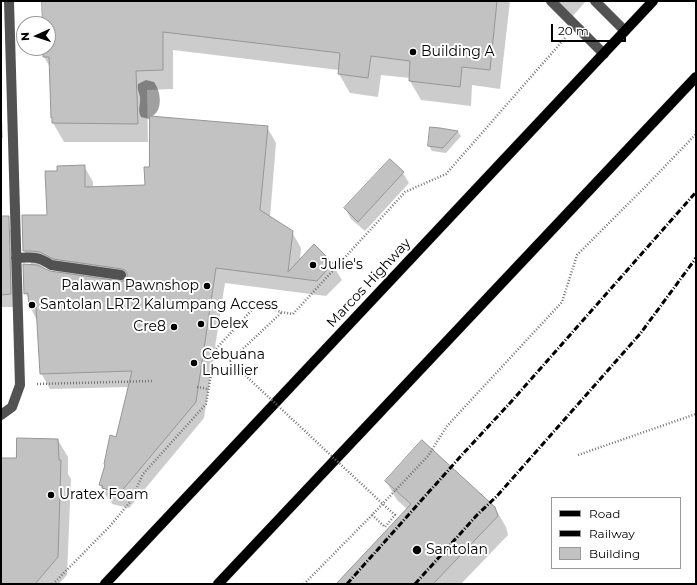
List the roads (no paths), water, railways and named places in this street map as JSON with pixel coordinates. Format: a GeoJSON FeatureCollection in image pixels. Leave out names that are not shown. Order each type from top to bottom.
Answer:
{"type":"FeatureCollection","features":[{"type":"Feature","properties":{"kind":"main road","name":"Marcos Highway"},"geometry":{"type":"LineString","coordinates":[[105,584],[653,1]]}},
{"type":"Feature","properties":{"kind":"main road"},"geometry":{"type":"LineString","coordinates":[[218,584],[696,77]]}},
{"type":"Feature","properties":{"kind":"street"},"geometry":{"type":"LineString","coordinates":[[1,415],[12,407],[20,385],[9,1]]}},
{"type":"Feature","properties":{"kind":"street"},"geometry":{"type":"LineString","coordinates":[[551,1],[604,54]]}},
{"type":"Feature","properties":{"kind":"street"},"geometry":{"type":"LineString","coordinates":[[595,1],[624,31]]}},
{"type":"Feature","properties":{"kind":"street"},"geometry":{"type":"LineString","coordinates":[[16,258],[31,257],[43,259],[51,265],[121,275]]}},
{"type":"Feature","properties":{"kind":"railway"},"geometry":{"type":"LineString","coordinates":[[347,584],[510,403],[696,192]]}},
{"type":"Feature","properties":{"kind":"railway"},"geometry":{"type":"LineString","coordinates":[[415,584],[477,515],[497,496],[640,334],[696,258]]}},
{"type":"Feature","properties":{"kind":"place","name":"Building A"},"geometry":{"type":"Point","coordinates":[413,52]}},
{"type":"Feature","properties":{"kind":"place","name":"Julie's"},"geometry":{"type":"Point","coordinates":[313,265]}},
{"type":"Feature","properties":{"kind":"place","name":"Palawan Pawnshop"},"geometry":{"type":"Point","coordinates":[207,286]}},
{"type":"Feature","properties":{"kind":"place","name":"Santolan LRT2 Kalumpang Access"},"geometry":{"type":"Point","coordinates":[32,305]}},
{"type":"Feature","properties":{"kind":"place","name":"Delex"},"geometry":{"type":"Point","coordinates":[201,324]}},
{"type":"Feature","properties":{"kind":"place","name":"Cre8"},"geometry":{"type":"Point","coordinates":[174,327]}},
{"type":"Feature","properties":{"kind":"place","name":"Cebuana Lhuillier"},"geometry":{"type":"Point","coordinates":[194,363]}},
{"type":"Feature","properties":{"kind":"place","name":"Uratex Foam"},"geometry":{"type":"Point","coordinates":[51,495]}},
{"type":"Feature","properties":{"kind":"place","name":"Santolan"},"geometry":{"type":"Point","coordinates":[417,550]}}]}
